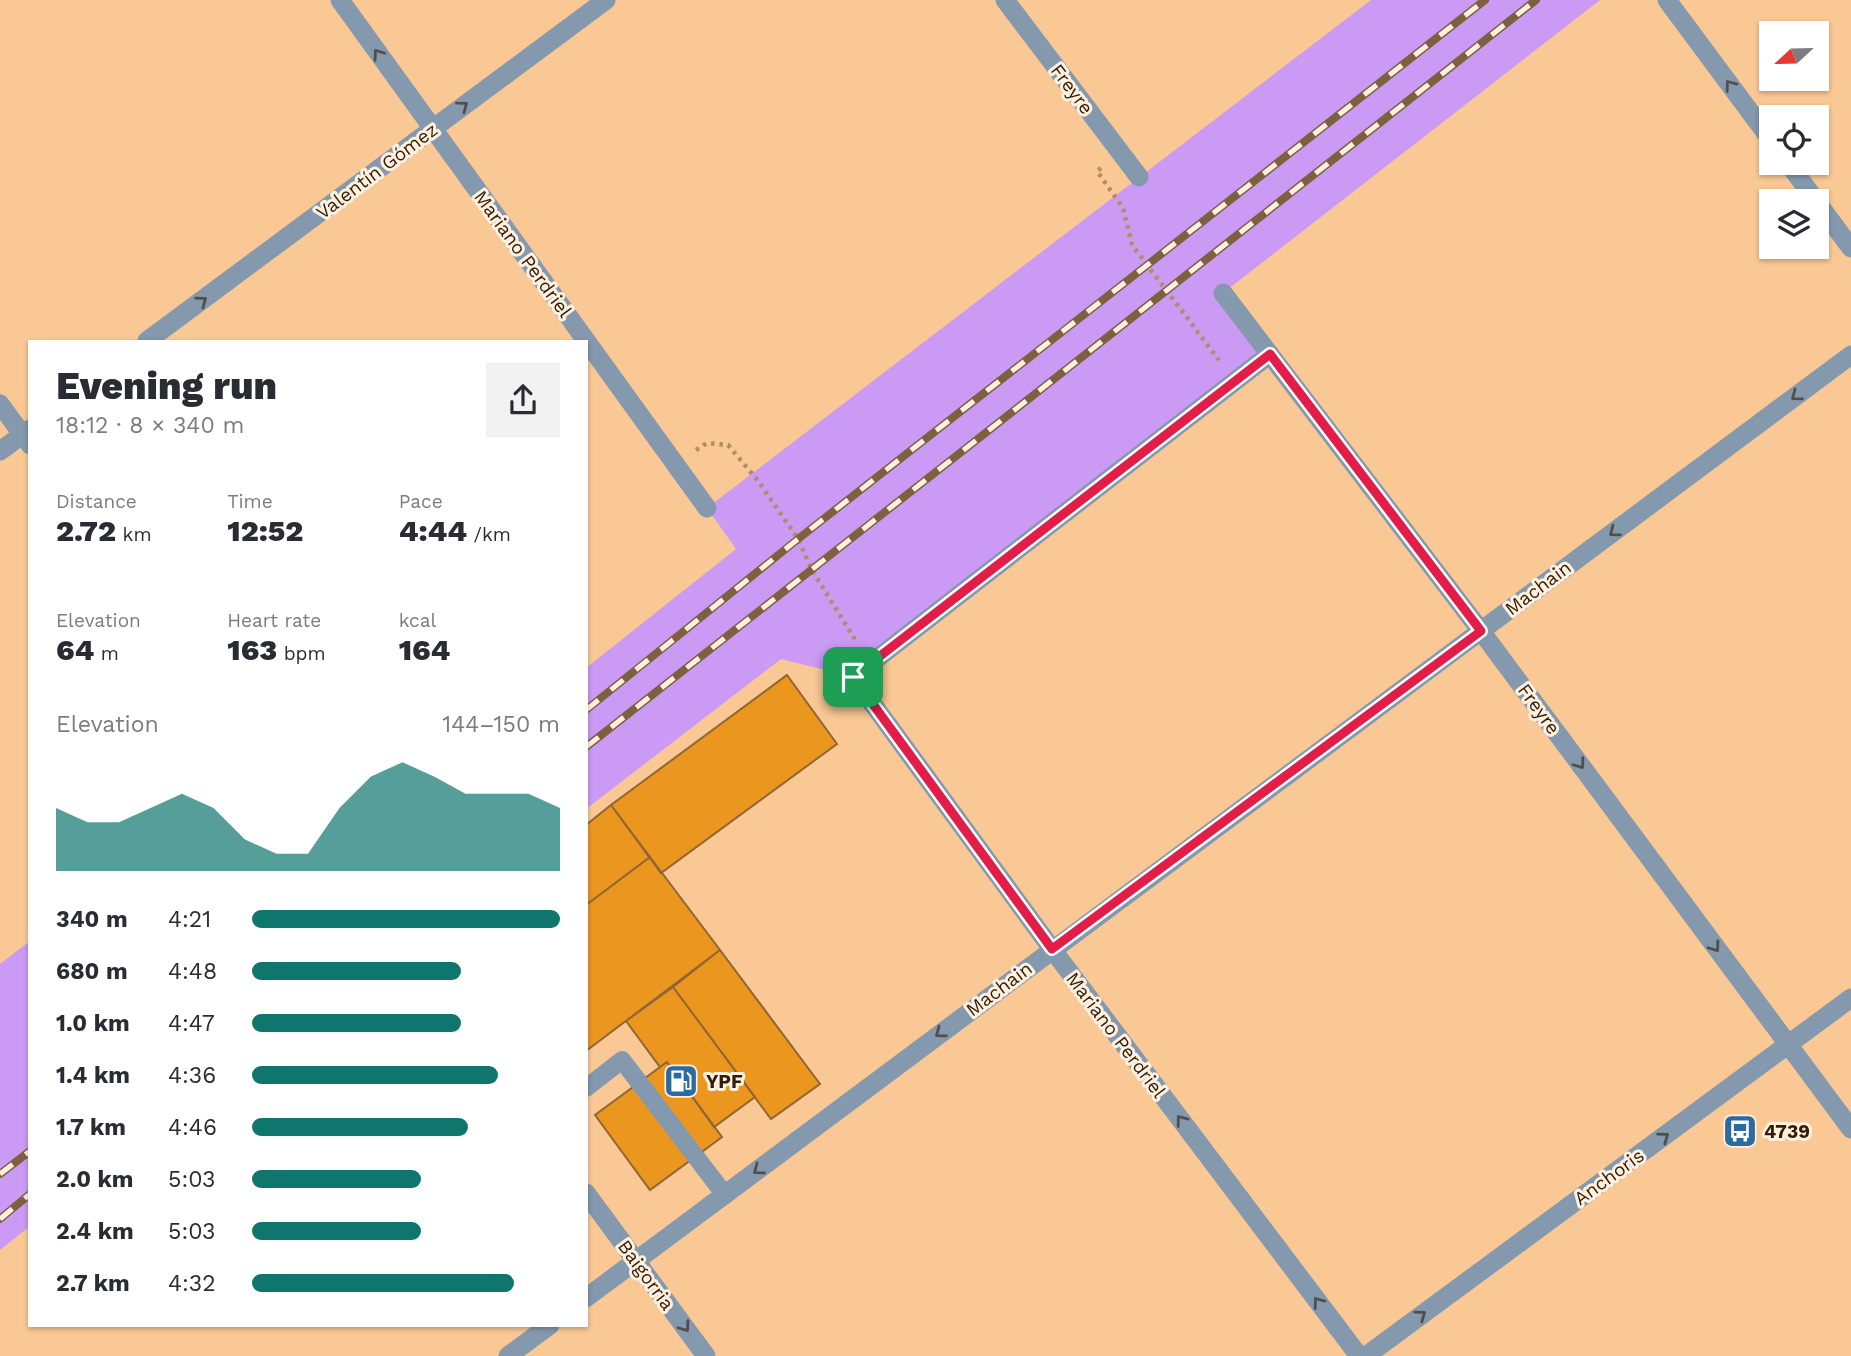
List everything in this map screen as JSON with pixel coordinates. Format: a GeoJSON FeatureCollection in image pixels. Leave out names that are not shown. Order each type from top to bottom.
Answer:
{"type":"FeatureCollection","features":[{"type":"Feature","properties":{"kind":"street","name":"Mariano Perdriel"},"geometry":{"type":"LineString","coordinates":[[340,0],[585,340]]}},
{"type":"Feature","properties":{"kind":"street","name":"Valentín Gómez"},"geometry":{"type":"LineString","coordinates":[[148,340],[607,0]]}},
{"type":"Feature","properties":{"kind":"street","name":"Freyre"},"geometry":{"type":"LineString","coordinates":[[1005,0],[1139,177]]}},
{"type":"Feature","properties":{"kind":"street"},"geometry":{"type":"LineString","coordinates":[[1667,0],[1759,123]]}},
{"type":"Feature","properties":{"kind":"street"},"geometry":{"type":"LineString","coordinates":[[1797,175],[1851,248]]}},
{"type":"Feature","properties":{"kind":"street","name":"Freyre"},"geometry":{"type":"LineString","coordinates":[[1223,293],[1481,631],[1851,1129]]}},
{"type":"Feature","properties":{"kind":"street","name":"Mariano Perdriel"},"geometry":{"type":"LineString","coordinates":[[588,344],[707,508]]}},
{"type":"Feature","properties":{"kind":"street"},"geometry":{"type":"LineString","coordinates":[[853,677],[1270,354]]}},
{"type":"Feature","properties":{"kind":"street","name":"Machain"},"geometry":{"type":"LineString","coordinates":[[588,1297],[1851,355]]}},
{"type":"Feature","properties":{"kind":"street"},"geometry":{"type":"LineString","coordinates":[[0,404],[27,436],[0,451]]}},
{"type":"Feature","properties":{"kind":"street","name":"Mariano Perdriel"},"geometry":{"type":"LineString","coordinates":[[853,677],[1052,949],[1359,1356]]}},
{"type":"Feature","properties":{"kind":"street","name":"Anchoris"},"geometry":{"type":"LineString","coordinates":[[1366,1356],[1851,998]]}},
{"type":"Feature","properties":{"kind":"street","name":"Baigorria"},"geometry":{"type":"LineString","coordinates":[[588,1197],[706,1356]]}},
{"type":"Feature","properties":{"kind":"street"},"geometry":{"type":"LineString","coordinates":[[508,1356],[547,1327]]}},
{"type":"Feature","properties":{"kind":"lane"},"geometry":{"type":"LineString","coordinates":[[588,1086],[622,1060],[725,1195]]}},
{"type":"Feature","properties":{"kind":"path"},"geometry":{"type":"LineString","coordinates":[[1120,152],[1097,171],[1123,208],[1132,245],[1235,380]]}},
{"type":"Feature","properties":{"kind":"path"},"geometry":{"type":"LineString","coordinates":[[676,466],[707,443],[728,445],[759,482],[798,540],[812,570],[854,638],[853,677]]}},
{"type":"Feature","properties":{"kind":"shaded area"},"geometry":{"type":"Polygon","coordinates":[[[1371,0],[1600,0],[1223,293],[1270,354],[853,677],[781,659],[588,807],[588,666],[736,549],[707,508],[1371,0]]]}},
{"type":"Feature","properties":{"kind":"shaded area"},"geometry":{"type":"Polygon","coordinates":[[[28,943],[28,1228],[0,1250],[0,964],[28,943]]]}},
{"type":"Feature","properties":{"kind":"building"},"geometry":{"type":"Polygon","coordinates":[[[787,675],[837,744],[661,873],[611,805],[787,675]]]}},
{"type":"Feature","properties":{"kind":"building"},"geometry":{"type":"Polygon","coordinates":[[[611,805],[650,857],[588,904],[588,823],[611,805]]]}},
{"type":"Feature","properties":{"kind":"building"},"geometry":{"type":"Polygon","coordinates":[[[650,857],[720,950],[588,1049],[588,904],[650,857]]]}},
{"type":"Feature","properties":{"kind":"building"},"geometry":{"type":"Polygon","coordinates":[[[720,950],[820,1084],[771,1119],[673,987],[720,950]]]}},
{"type":"Feature","properties":{"kind":"building"},"geometry":{"type":"Polygon","coordinates":[[[673,987],[755,1097],[714,1127],[667,1062],[660,1067],[626,1021],[673,987]]]}},
{"type":"Feature","properties":{"kind":"building"},"geometry":{"type":"Polygon","coordinates":[[[667,1062],[722,1137],[650,1190],[595,1115],[667,1062]]]}},
{"type":"Feature","properties":{"kind":"railway"},"geometry":{"type":"LineString","coordinates":[[588,708],[798,539],[1485,0]]}},
{"type":"Feature","properties":{"kind":"railway"},"geometry":{"type":"LineString","coordinates":[[588,745],[1536,0]]}},
{"type":"Feature","properties":{"kind":"railway"},"geometry":{"type":"LineString","coordinates":[[0,1174],[28,1153]]}},
{"type":"Feature","properties":{"kind":"railway"},"geometry":{"type":"LineString","coordinates":[[0,1219],[28,1196]]}},
{"type":"Feature","properties":{"kind":"place","name":"YPF"},"geometry":{"type":"Point","coordinates":[681,1081]}},
{"type":"Feature","properties":{"kind":"place","name":"4739"},"geometry":{"type":"Point","coordinates":[1740,1131]}},
{"type":"Feature","properties":{"kind":"route"},"geometry":{"type":"LineString","coordinates":[[1270,354],[1481,631],[1052,949],[853,677],[1270,354]]}}]}
